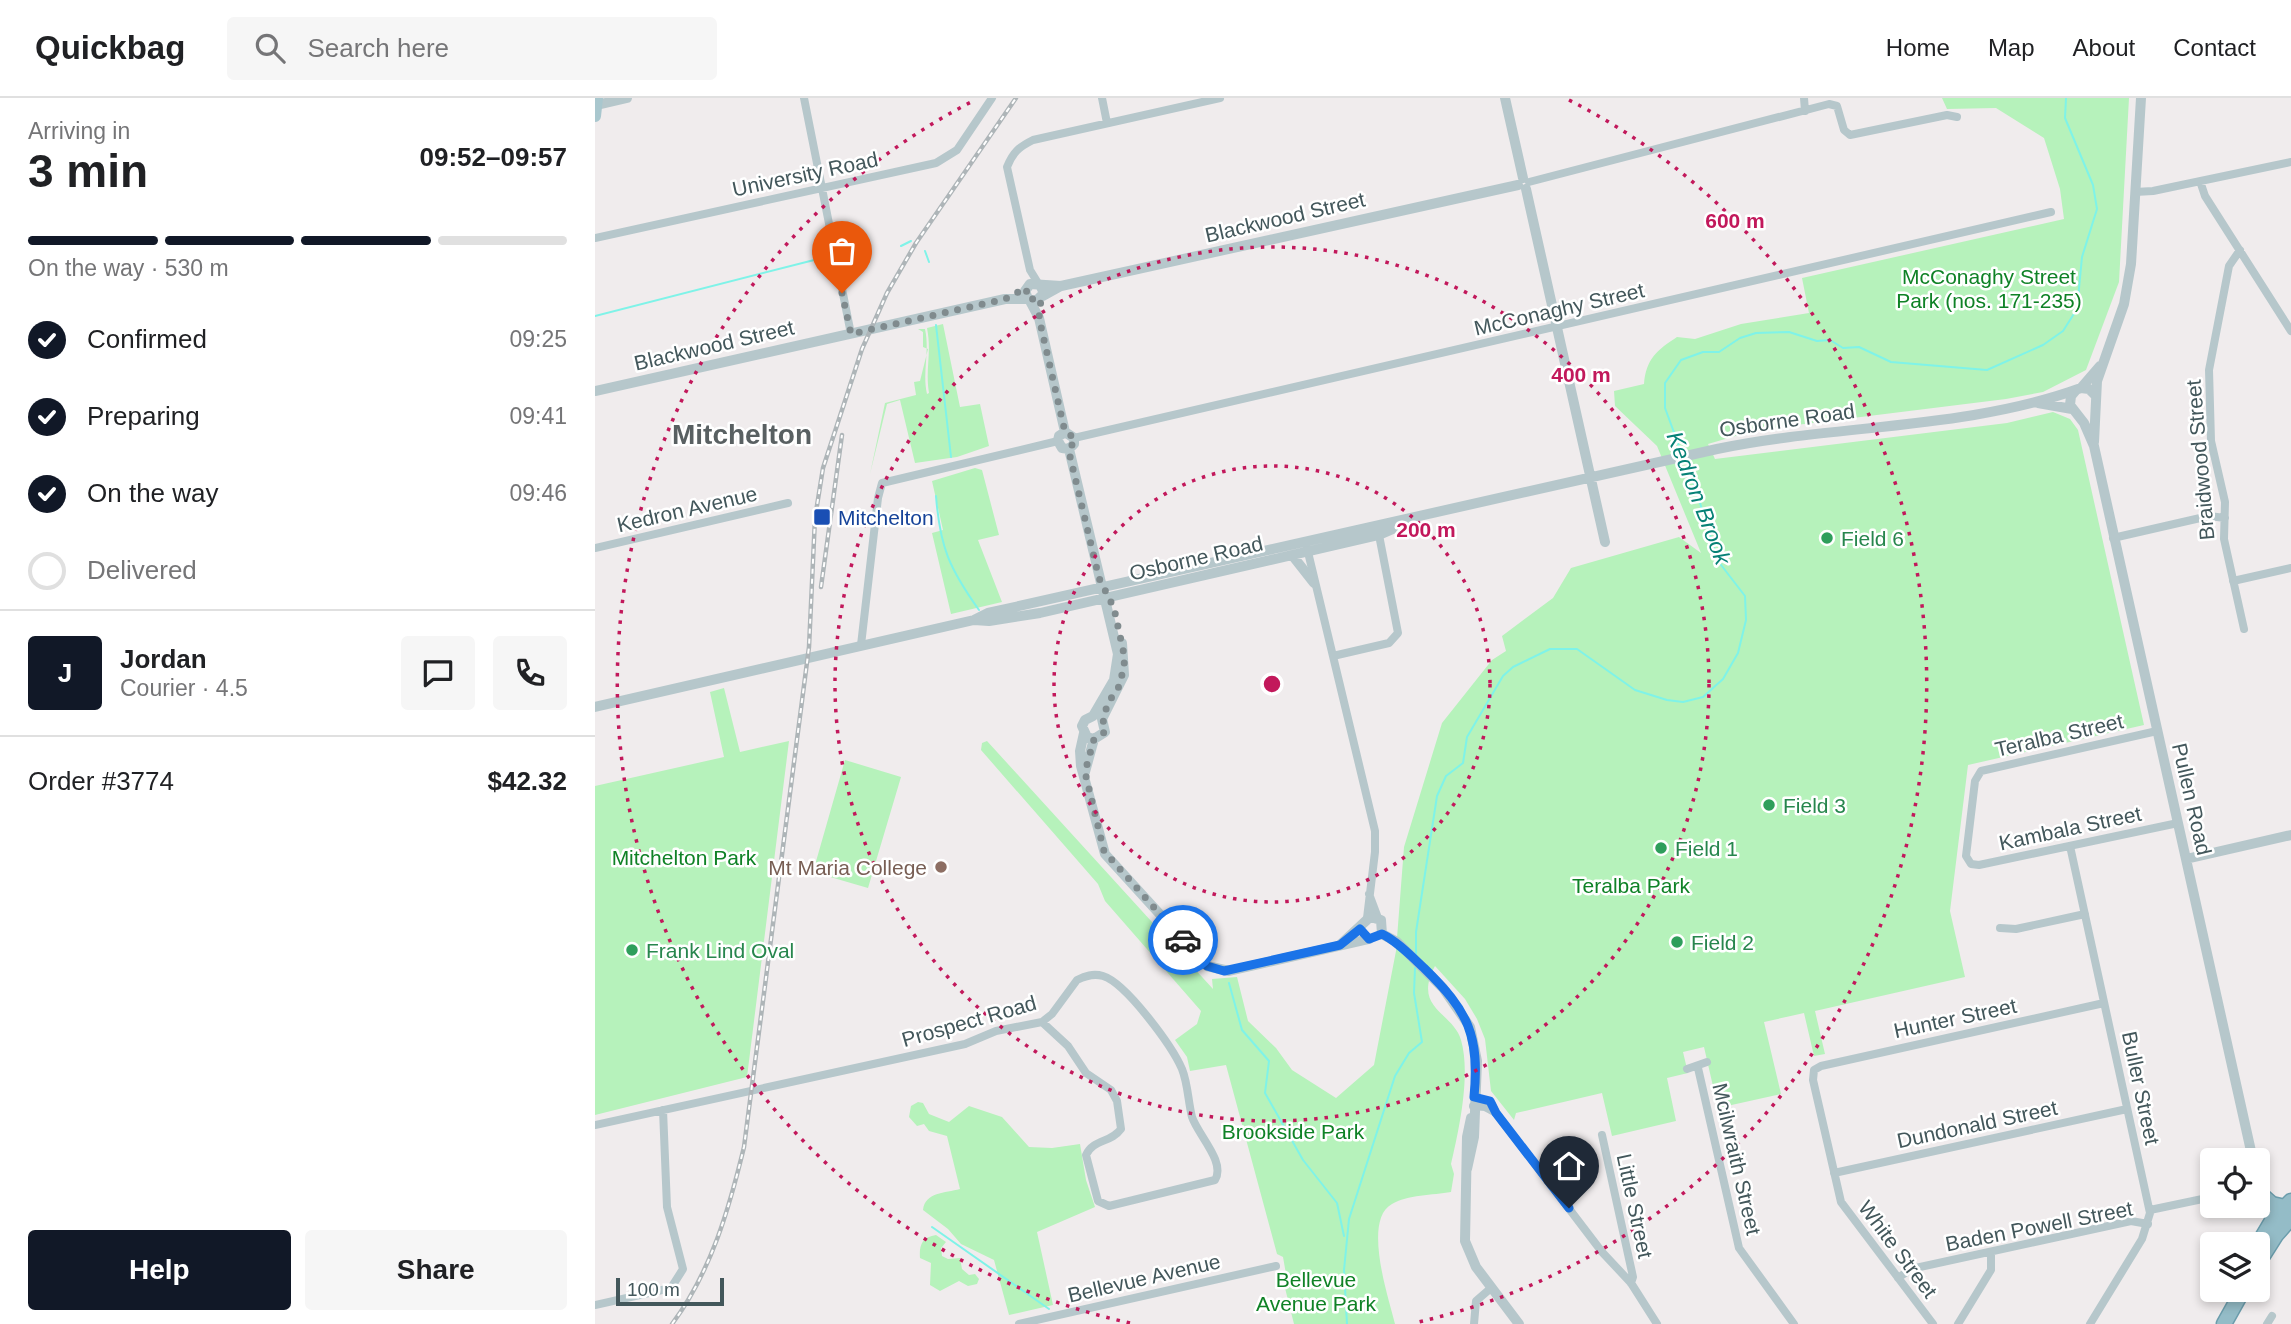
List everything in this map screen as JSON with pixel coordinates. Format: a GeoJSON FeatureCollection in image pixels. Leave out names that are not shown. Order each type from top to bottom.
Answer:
{"type":"FeatureCollection","features":[{"type":"Feature","properties":{"kind":"highway"},"geometry":{"type":"LineString","coordinates":[[2270,1203],[2289,1209],[2270,1232]]}},
{"type":"Feature","properties":{"kind":"highway"},"geometry":{"type":"LineString","coordinates":[[2270,1238],[2275,1227]]}},
{"type":"Feature","properties":{"kind":"highway"},"geometry":{"type":"LineString","coordinates":[[2214,1324],[2226,1302]]}},
{"type":"Feature","properties":{"kind":"highway"},"geometry":{"type":"LineString","coordinates":[[2224,1324],[2236,1302]]}},
{"type":"Feature","properties":{"kind":"street"},"geometry":{"type":"LineString","coordinates":[[596,106],[627,98]]}},
{"type":"Feature","properties":{"kind":"street"},"geometry":{"type":"LineString","coordinates":[[804,98],[851,334]]}},
{"type":"Feature","properties":{"kind":"street","name":"University Road"},"geometry":{"type":"LineString","coordinates":[[595,238],[948,159],[992,98]]}},
{"type":"Feature","properties":{"kind":"street"},"geometry":{"type":"LineString","coordinates":[[1102,98],[1107,123]]}},
{"type":"Feature","properties":{"kind":"street"},"geometry":{"type":"LineString","coordinates":[[1039,318],[1042,297],[1033,285],[1007,167],[1012,155],[1033,140],[1220,98]]}},
{"type":"Feature","properties":{"kind":"street"},"geometry":{"type":"LineString","coordinates":[[1505,98],[1605,542]]}},
{"type":"Feature","properties":{"kind":"street"},"geometry":{"type":"LineString","coordinates":[[1804,98],[1805,111]]}},
{"type":"Feature","properties":{"kind":"street"},"geometry":{"type":"LineString","coordinates":[[2103,363],[2071,396],[2075,412],[2089,414],[2095,409],[2095,395],[2103,363],[2128,286],[2141,98]]}},
{"type":"Feature","properties":{"kind":"street","name":"Blackwood Street"},"geometry":{"type":"LineString","coordinates":[[595,391],[1005,299],[1033,285],[1061,286],[1524,183],[1829,104],[1837,106],[1844,130],[1850,135],[1947,115],[1957,117]]}},
{"type":"Feature","properties":{"kind":"street"},"geometry":{"type":"LineString","coordinates":[[2135,192],[2291,162]]}},
{"type":"Feature","properties":{"kind":"street"},"geometry":{"type":"LineString","coordinates":[[2200,181],[2205,196],[2291,331]]}},
{"type":"Feature","properties":{"kind":"street","name":"McConaghy Street"},"geometry":{"type":"LineString","coordinates":[[1075,438],[2050,212]]}},
{"type":"Feature","properties":{"kind":"street","name":"Braidwood Street"},"geometry":{"type":"LineString","coordinates":[[2239,250],[2229,266],[2209,366],[2211,441],[2225,498],[2224,539],[2244,629]]}},
{"type":"Feature","properties":{"kind":"street"},"geometry":{"type":"LineString","coordinates":[[1033,285],[1029,300],[1039,318],[1065,432],[1075,438],[1069,449],[1117,648],[1117,669],[1098,717],[1083,723],[1080,757],[1105,854],[1210,968],[1230,971],[1382,934]]}},
{"type":"Feature","properties":{"kind":"street","name":"Blackwood Street"},"geometry":{"type":"LineString","coordinates":[[1005,299],[1029,300],[1042,297],[1061,286]]}},
{"type":"Feature","properties":{"kind":"street"},"geometry":{"type":"LineString","coordinates":[[2078,389],[2089,389],[2095,395]]}},
{"type":"Feature","properties":{"kind":"street","name":"Osborne Road"},"geometry":{"type":"LineString","coordinates":[[595,707],[974,620],[988,613],[1661,461],[1768,439],[2000,411],[2037,403],[2078,389]]}},
{"type":"Feature","properties":{"kind":"street","name":"Osborne Road"},"geometry":{"type":"LineString","coordinates":[[2037,403],[2075,412]]}},
{"type":"Feature","properties":{"kind":"street","name":"Pullen Road"},"geometry":{"type":"LineString","coordinates":[[2095,409],[2094,446],[2113,538],[2250,1148]]}},
{"type":"Feature","properties":{"kind":"street","name":"Pullen Road"},"geometry":{"type":"LineString","coordinates":[[2075,412],[2094,446]]}},
{"type":"Feature","properties":{"kind":"street"},"geometry":{"type":"LineString","coordinates":[[1065,432],[1059,436],[1058,441],[1061,447],[1069,449]]}},
{"type":"Feature","properties":{"kind":"street"},"geometry":{"type":"LineString","coordinates":[[861,645],[862,616],[879,488],[882,483],[1058,441]]}},
{"type":"Feature","properties":{"kind":"street","name":"Kedron Avenue"},"geometry":{"type":"LineString","coordinates":[[595,548],[787,503]]}},
{"type":"Feature","properties":{"kind":"street","name":"Osborne Road"},"geometry":{"type":"LineString","coordinates":[[974,620],[989,621],[1028,616],[1379,536],[1422,516]]}},
{"type":"Feature","properties":{"kind":"street"},"geometry":{"type":"LineString","coordinates":[[2113,538],[2211,516],[2225,518]]}},
{"type":"Feature","properties":{"kind":"street"},"geometry":{"type":"LineString","coordinates":[[1333,656],[1389,643],[1398,633],[1379,536]]}},
{"type":"Feature","properties":{"kind":"street"},"geometry":{"type":"LineString","coordinates":[[1305,540],[1374,831],[1375,852],[1369,894],[1372,918]]}},
{"type":"Feature","properties":{"kind":"street"},"geometry":{"type":"LineString","coordinates":[[1292,555],[1314,583]]}},
{"type":"Feature","properties":{"kind":"street"},"geometry":{"type":"LineString","coordinates":[[2233,581],[2291,568]]}},
{"type":"Feature","properties":{"kind":"street"},"geometry":{"type":"LineString","coordinates":[[1085,772],[1094,739],[1105,732],[1098,717]]}},
{"type":"Feature","properties":{"kind":"street","name":"Teralba Street"},"geometry":{"type":"LineString","coordinates":[[1969,863],[1966,849],[1975,780],[1981,771],[2157,731]]}},
{"type":"Feature","properties":{"kind":"street"},"geometry":{"type":"LineString","coordinates":[[1084,733],[1094,739]]}},
{"type":"Feature","properties":{"kind":"street","name":"Kambala Street"},"geometry":{"type":"LineString","coordinates":[[1969,863],[1979,865],[2178,823]]}},
{"type":"Feature","properties":{"kind":"street"},"geometry":{"type":"LineString","coordinates":[[2186,859],[2291,835]]}},
{"type":"Feature","properties":{"kind":"street","name":"Buller Street"},"geometry":{"type":"LineString","coordinates":[[2070,846],[2150,1210],[2148,1224],[2090,1324]]}},
{"type":"Feature","properties":{"kind":"street"},"geometry":{"type":"LineString","coordinates":[[2000,928],[2015,929],[2085,914]]}},
{"type":"Feature","properties":{"kind":"street"},"geometry":{"type":"LineString","coordinates":[[1340,945],[1372,918]]}},
{"type":"Feature","properties":{"kind":"street"},"geometry":{"type":"LineString","coordinates":[[1372,918],[1383,923],[1382,934]]}},
{"type":"Feature","properties":{"kind":"street"},"geometry":{"type":"LineString","coordinates":[[1360,929],[1369,939]]}},
{"type":"Feature","properties":{"kind":"street"},"geometry":{"type":"LineString","coordinates":[[1382,934],[1397,943],[1437,981],[1463,1012],[1473,1035],[1477,1061],[1473,1105],[1474,1137],[1467,1169],[1463,1218],[1465,1241],[1476,1267],[1519,1324]]}},
{"type":"Feature","properties":{"kind":"street","name":"Prospect Road"},"geometry":{"type":"LineString","coordinates":[[595,1125],[965,1044],[996,1031],[1042,1022],[1052,1014],[1077,981],[1093,975],[1111,979],[1150,1020],[1176,1058],[1184,1076],[1193,1118],[1217,1164],[1218,1175],[1211,1183],[1109,1206],[1098,1201],[1086,1155],[1090,1147],[1114,1137],[1121,1129],[1117,1101],[1111,1090],[1086,1073],[1068,1046],[1042,1022]]}},
{"type":"Feature","properties":{"kind":"street","name":"Hunter Street"},"geometry":{"type":"LineString","coordinates":[[1814,1070],[1821,1066],[2104,1003]]}},
{"type":"Feature","properties":{"kind":"street","name":"Mcilwraith Street"},"geometry":{"type":"LineString","coordinates":[[1687,1069],[1698,1068],[1707,1062]]}},
{"type":"Feature","properties":{"kind":"street","name":"Mcilwraith Street"},"geometry":{"type":"LineString","coordinates":[[1698,1068],[1739,1248],[1794,1324]]}},
{"type":"Feature","properties":{"kind":"street","name":"White Street"},"geometry":{"type":"LineString","coordinates":[[1814,1070],[1813,1080],[1834,1173],[1846,1211],[1933,1324]]}},
{"type":"Feature","properties":{"kind":"street"},"geometry":{"type":"LineString","coordinates":[[1473,1105],[1496,1113],[1602,1252],[1631,1283],[1657,1324]]}},
{"type":"Feature","properties":{"kind":"street","name":"Dundonald Street"},"geometry":{"type":"LineString","coordinates":[[1834,1173],[2127,1109]]}},
{"type":"Feature","properties":{"kind":"street"},"geometry":{"type":"LineString","coordinates":[[595,1305],[671,1288],[683,1269],[667,1207],[663,1110]]}},
{"type":"Feature","properties":{"kind":"street","name":"Little Street"},"geometry":{"type":"LineString","coordinates":[[1602,1135],[1633,1277],[1631,1283]]}},
{"type":"Feature","properties":{"kind":"street"},"geometry":{"type":"LineString","coordinates":[[2150,1210],[2200,1200]]}},
{"type":"Feature","properties":{"kind":"street"},"geometry":{"type":"LineString","coordinates":[[2270,1217],[2275,1227]]}},
{"type":"Feature","properties":{"kind":"street","name":"Baden Powell Street"},"geometry":{"type":"LineString","coordinates":[[1898,1278],[1911,1269],[2134,1221],[2148,1224]]}},
{"type":"Feature","properties":{"kind":"street"},"geometry":{"type":"LineString","coordinates":[[1958,1324],[1991,1270],[1991,1252]]}},
{"type":"Feature","properties":{"kind":"street","name":"Bellevue Avenue"},"geometry":{"type":"LineString","coordinates":[[1019,1324],[1276,1266]]}},
{"type":"Feature","properties":{"kind":"street"},"geometry":{"type":"LineString","coordinates":[[1473,1324],[1476,1301],[1491,1288]]}},
{"type":"Feature","properties":{"kind":"green space","name":"Teralba Park"},"geometry":{"type":"Polygon","coordinates":[[[1942,98],[2129,98],[2119,282],[2086,370],[2043,392],[1756,430],[1708,444],[1715,459],[2007,423],[2053,412],[2070,419],[2078,430],[2144,725],[1968,765],[1950,911],[1965,977],[1815,1011],[1825,1054],[1814,1056],[1804,1013],[1764,1022],[1781,1094],[1718,1108],[1704,1047],[1683,1052],[1688,1073],[1667,1078],[1676,1121],[1612,1136],[1602,1093],[1516,1113],[1514,1120],[1491,1091],[1485,1039],[1477,1019],[1465,999],[1435,966],[1429,980],[1428,992],[1436,1009],[1457,1031],[1464,1054],[1464,1085],[1451,1164],[1454,1174],[1451,1192],[1405,1199],[1392,1204],[1383,1213],[1378,1242],[1380,1261],[1395,1324],[1294,1324],[1282,1276],[1286,1274],[1283,1257],[1277,1254],[1226,1065],[1190,1071],[1187,1057],[1175,1040],[1197,1024],[1201,1011],[1105,901],[1098,884],[981,750],[982,743],[987,741],[1213,989],[1212,979],[1237,977],[1248,1021],[1276,1048],[1292,1070],[1336,1098],[1374,1065],[1396,951],[1404,847],[1442,723],[1492,660],[1506,651],[1502,636],[1553,598],[1571,568],[1679,537],[1701,553],[1657,446],[1615,406],[1614,391],[1644,384],[1647,368],[1654,356],[1677,337],[1695,339],[1741,324],[1809,313],[1802,278],[2064,219],[2060,189],[2044,138],[1996,108],[1947,109],[1942,98]]]}},
{"type":"Feature","properties":{"kind":"green space"},"geometry":{"type":"Polygon","coordinates":[[[943,324],[960,407],[980,404],[989,446],[957,457],[915,463],[900,400],[887,404],[870,474],[885,403],[916,395],[914,382],[920,381],[926,355],[927,394],[927,328],[943,324]]]}},
{"type":"Feature","properties":{"kind":"green space"},"geometry":{"type":"Polygon","coordinates":[[[918,329],[925,329],[927,348],[923,347],[923,332],[918,329]]]}},
{"type":"Feature","properties":{"kind":"green space"},"geometry":{"type":"Polygon","coordinates":[[[975,468],[982,470],[999,535],[978,540],[1002,602],[951,614],[932,533],[943,530],[932,481],[975,468]]]}},
{"type":"Feature","properties":{"kind":"green space","name":"Mitchelton Park"},"geometry":{"type":"Polygon","coordinates":[[[724,688],[740,752],[789,741],[747,1077],[595,1115],[595,786],[724,757],[710,692],[724,688]]]}},
{"type":"Feature","properties":{"kind":"green space"},"geometry":{"type":"Polygon","coordinates":[[[845,760],[901,777],[868,888],[813,872],[845,760]]]}},
{"type":"Feature","properties":{"kind":"green space"},"geometry":{"type":"Polygon","coordinates":[[[918,1102],[923,1103],[929,1114],[949,1122],[969,1106],[1002,1117],[1029,1147],[1052,1148],[1080,1144],[1086,1180],[1095,1207],[1037,1232],[1053,1305],[1009,1315],[994,1260],[961,1244],[948,1229],[923,1210],[932,1196],[960,1189],[947,1136],[929,1131],[924,1124],[917,1126],[909,1117],[911,1106],[918,1102]]]}},
{"type":"Feature","properties":{"kind":"green space"},"geometry":{"type":"Polygon","coordinates":[[[936,1235],[946,1242],[941,1248],[942,1256],[948,1259],[960,1258],[962,1269],[969,1275],[975,1274],[979,1279],[977,1284],[968,1286],[959,1281],[940,1291],[930,1285],[931,1263],[920,1258],[920,1249],[922,1242],[936,1235]]]}},
{"type":"Feature","properties":{"kind":"waterway","name":"Kedron Brook"},"geometry":{"type":"LineString","coordinates":[[1682,454],[1665,408],[1665,383],[1681,360],[1703,352],[1719,352],[1740,338],[1756,333],[1789,332],[1817,341],[1830,340],[1843,348],[1859,347],[1891,362],[1987,370],[2043,345],[2063,331],[2077,309],[2082,257],[2097,209],[2093,185],[2065,118],[2066,98]]}},
{"type":"Feature","properties":{"kind":"waterway"},"geometry":{"type":"LineString","coordinates":[[901,246],[911,241]]}},
{"type":"Feature","properties":{"kind":"waterway"},"geometry":{"type":"LineString","coordinates":[[925,251],[929,262]]}},
{"type":"Feature","properties":{"kind":"waterway"},"geometry":{"type":"LineString","coordinates":[[595,316],[822,258]]}},
{"type":"Feature","properties":{"kind":"waterway"},"geometry":{"type":"LineString","coordinates":[[936,325],[951,457]]}},
{"type":"Feature","properties":{"kind":"waterway","name":"Kedron Brook"},"geometry":{"type":"LineString","coordinates":[[1416,955],[1416,932],[1437,796],[1446,776],[1463,763],[1467,737],[1503,676],[1513,667],[1550,649],[1577,649],[1635,690],[1683,702],[1703,697],[1723,679],[1738,653],[1746,620],[1745,596],[1718,561],[1687,461]]}},
{"type":"Feature","properties":{"kind":"waterway"},"geometry":{"type":"LineString","coordinates":[[936,496],[943,543],[953,569],[979,610]]}},
{"type":"Feature","properties":{"kind":"waterway","name":"Kedron Brook"},"geometry":{"type":"LineString","coordinates":[[1347,1324],[1344,1270],[1349,1219],[1395,1076],[1409,1053],[1422,1042],[1414,993],[1415,968]]}},
{"type":"Feature","properties":{"kind":"waterway"},"geometry":{"type":"LineString","coordinates":[[1229,983],[1242,1030],[1269,1061],[1265,1093],[1303,1160],[1337,1203],[1344,1236]]}},
{"type":"Feature","properties":{"kind":"waterway"},"geometry":{"type":"LineString","coordinates":[[932,1227],[1049,1309]]}},
{"type":"Feature","properties":{"kind":"railway"},"geometry":{"type":"LineString","coordinates":[[672,1324],[698,1283],[717,1239],[744,1147],[809,647],[815,518],[823,468],[862,349],[887,293],[916,243],[1016,98]]}},
{"type":"Feature","properties":{"kind":"railway"},"geometry":{"type":"LineString","coordinates":[[821,587],[842,435]]}},
{"type":"Feature","properties":{"kind":"way so far"},"geometry":{"type":"LineString","coordinates":[[842,293],[851,334],[1005,299],[1026,288],[1028,299],[1033,302],[1041,299],[1039,318],[1065,432],[1072,433],[1075,438],[1069,452],[1099,578],[1114,608],[1126,664],[1120,685],[1108,703],[1103,719],[1106,725],[1104,735],[1094,739],[1085,775],[1105,854],[1183,940]]}},
{"type":"Feature","properties":{"kind":"place","name":"Mitchelton"},"geometry":{"type":"Point","coordinates":[822,517]}},
{"type":"Feature","properties":{"kind":"place","name":"Field 6"},"geometry":{"type":"Point","coordinates":[1827,538]}},
{"type":"Feature","properties":{"kind":"place","name":"Field 3"},"geometry":{"type":"Point","coordinates":[1769,805]}},
{"type":"Feature","properties":{"kind":"place","name":"Field 1"},"geometry":{"type":"Point","coordinates":[1661,848]}},
{"type":"Feature","properties":{"kind":"place","name":"Mt Maria College"},"geometry":{"type":"Point","coordinates":[941,867]}},
{"type":"Feature","properties":{"kind":"place","name":"Field 2"},"geometry":{"type":"Point","coordinates":[1677,942]}},
{"type":"Feature","properties":{"kind":"place","name":"Frank Lind Oval"},"geometry":{"type":"Point","coordinates":[632,950]}},
{"type":"Feature","properties":{"kind":"district","name":"Mitchelton"},"geometry":{"type":"Point","coordinates":[742,434]}},
{"type":"Feature","properties":{"kind":"route"},"geometry":{"type":"LineString","coordinates":[[1183,940],[1207,966],[1224,971],[1340,945],[1360,929],[1366,938],[1373,940],[1382,934],[1393,940],[1443,988],[1463,1012],[1475,1043],[1477,1061],[1474,1097],[1490,1101],[1496,1113],[1569,1208]]}},
{"type":"Feature","properties":{"kind":"park label","name":"McConaghy Street Park (nos. 171-235)"},"geometry":{"type":"Point","coordinates":[1989,288]}},
{"type":"Feature","properties":{"kind":"park label","name":"Brookside Park"},"geometry":{"type":"Point","coordinates":[1293,1131]}},
{"type":"Feature","properties":{"kind":"park label","name":"Bellevue Avenue Park"},"geometry":{"type":"Point","coordinates":[1316,1291]}}]}
